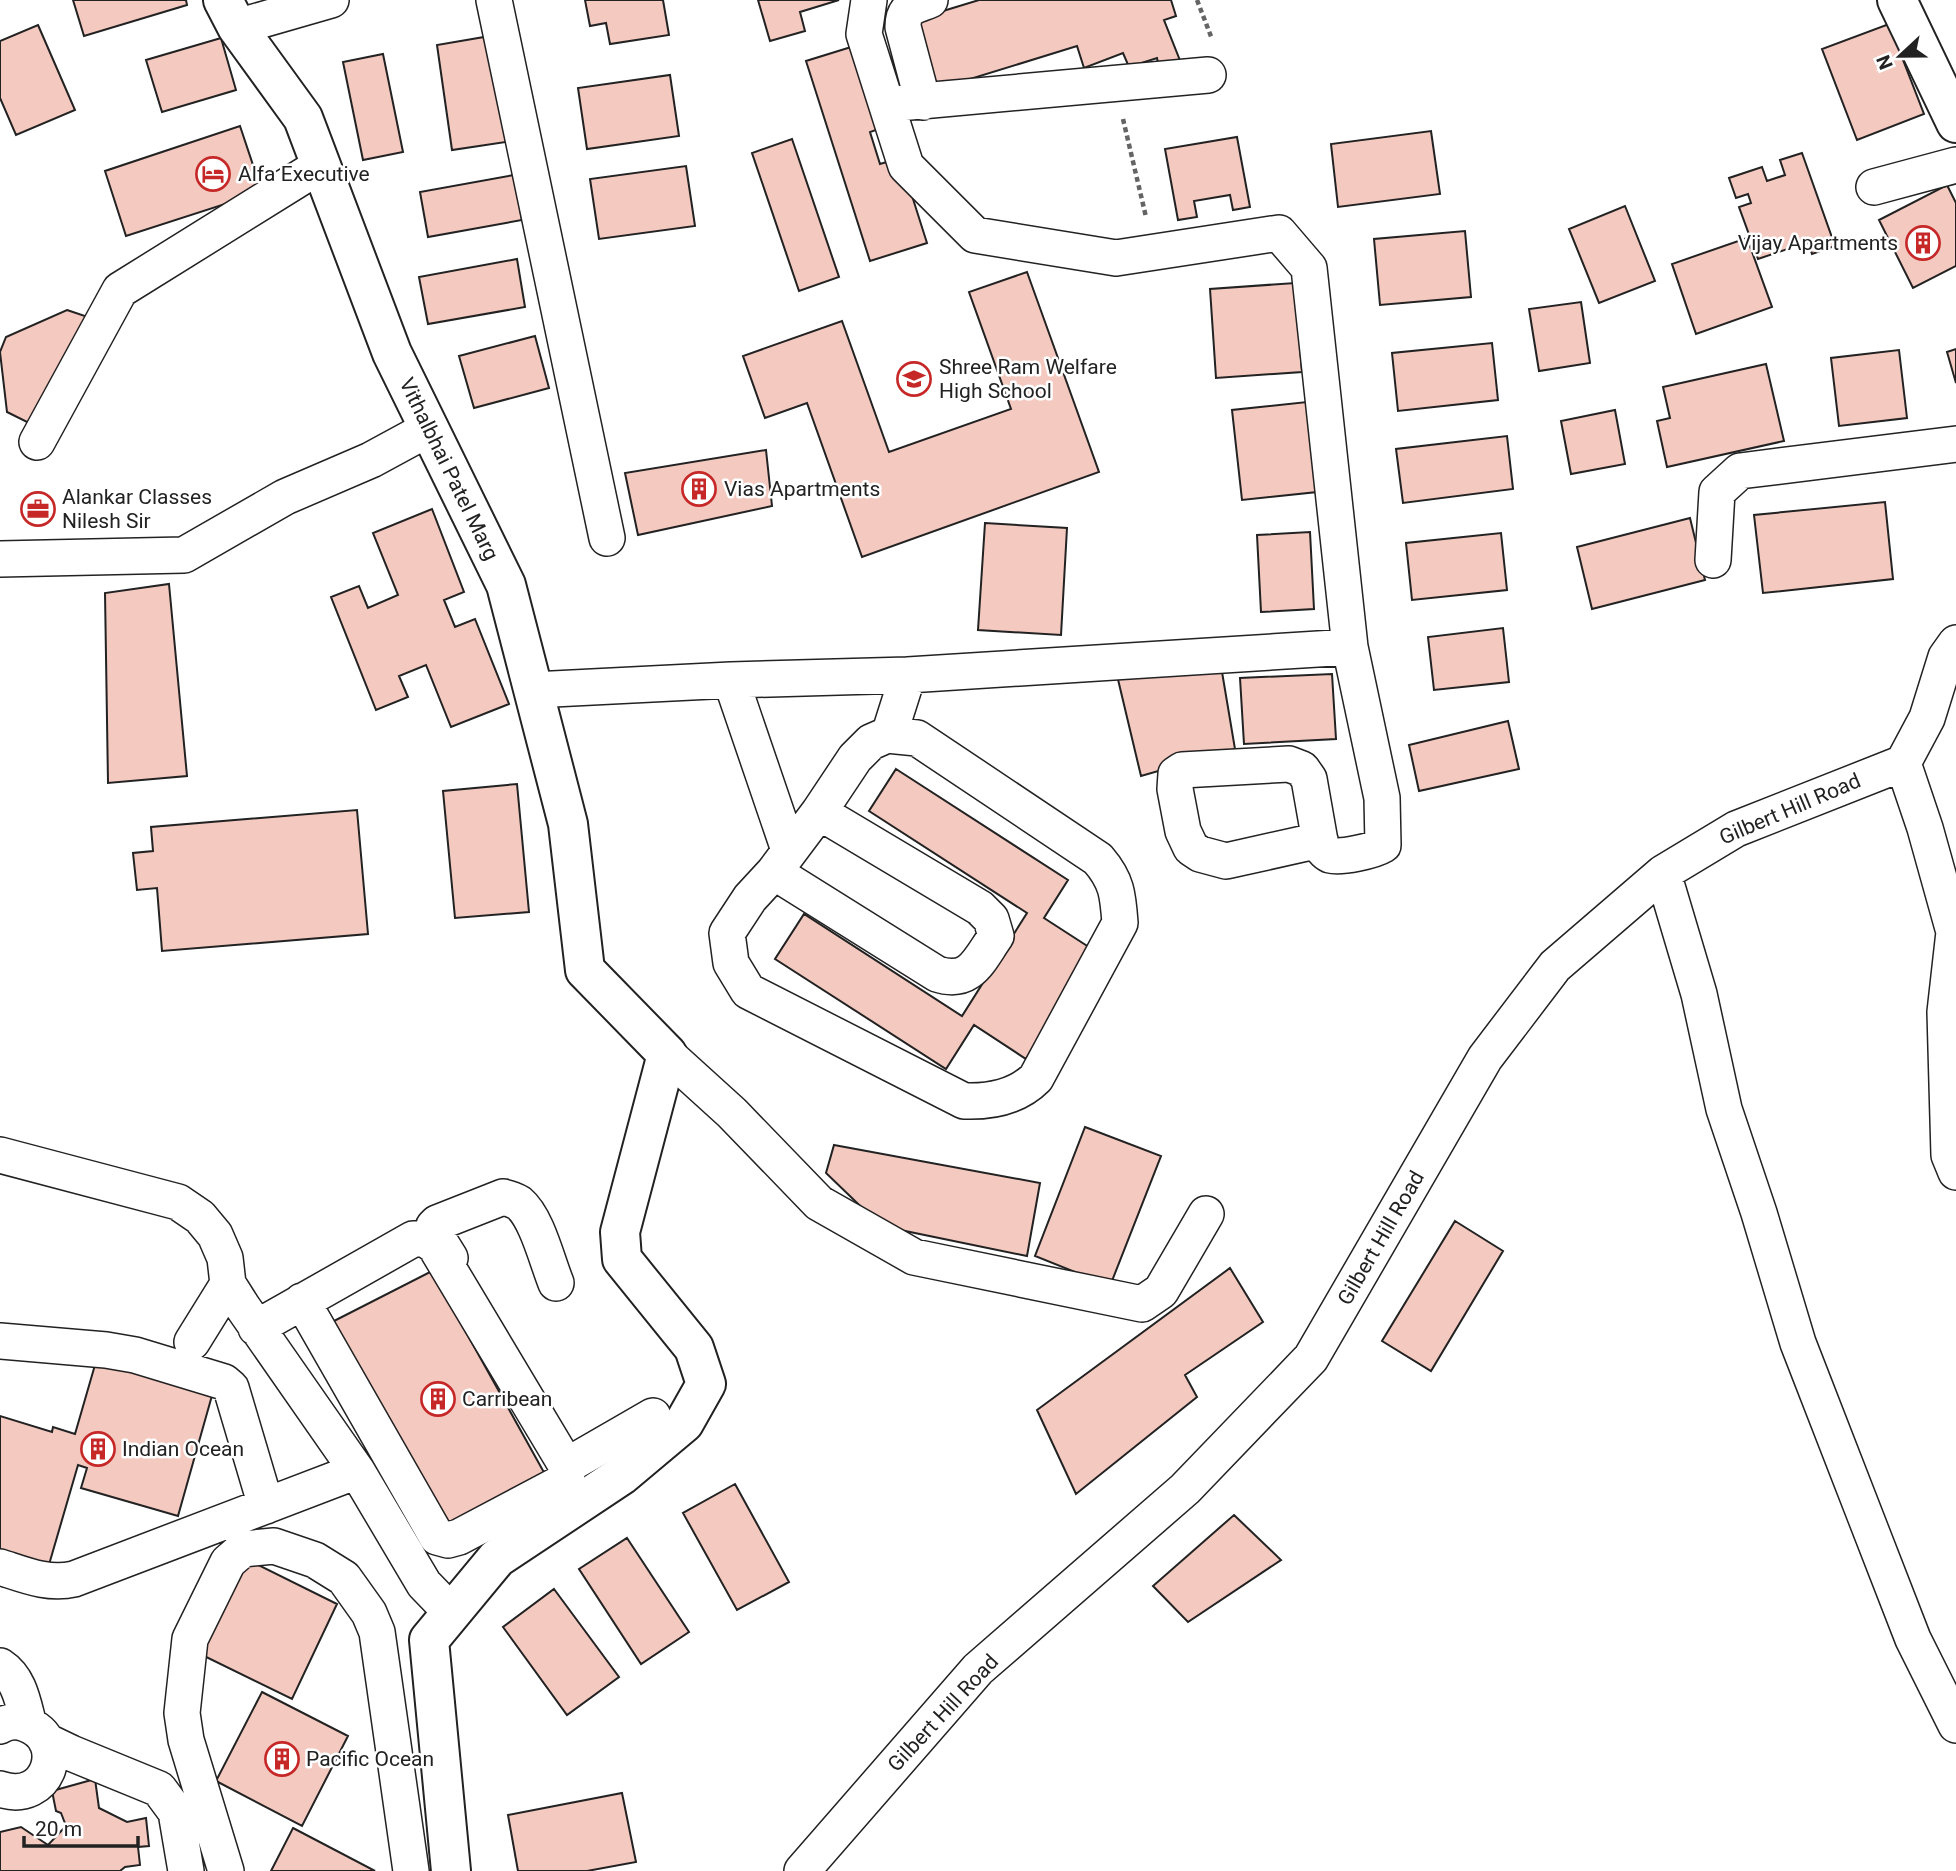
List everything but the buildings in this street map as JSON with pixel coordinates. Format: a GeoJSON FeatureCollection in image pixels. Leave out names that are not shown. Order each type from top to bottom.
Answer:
{"type":"FeatureCollection","features":[{"type":"Feature","properties":{"kind":"street"},"geometry":{"type":"LineString","coordinates":[[230,14],[331,0]]}},
{"type":"Feature","properties":{"kind":"street"},"geometry":{"type":"LineString","coordinates":[[494,0],[607,538]]}},
{"type":"Feature","properties":{"kind":"street"},"geometry":{"type":"LineString","coordinates":[[869,0],[864,34],[906,166],[975,235],[1116,258],[1279,233],[1310,268],[1350,647],[1382,798],[1383,845],[1370,851],[1330,855],[1321,847],[1320,840]]}},
{"type":"Feature","properties":{"kind":"street"},"geometry":{"type":"LineString","coordinates":[[923,102],[903,27],[903,15],[907,10],[928,0]]}},
{"type":"Feature","properties":{"kind":"street"},"geometry":{"type":"LineString","coordinates":[[1897,0],[1956,123]]}},
{"type":"Feature","properties":{"kind":"street","name":"Vithalbhai Patel Marg"},"geometry":{"type":"LineString","coordinates":[[230,14],[303,118],[392,353],[506,585],[568,824],[585,970],[667,1054]]}},
{"type":"Feature","properties":{"kind":"street"},"geometry":{"type":"LineString","coordinates":[[864,34],[903,27]]}},
{"type":"Feature","properties":{"kind":"street"},"geometry":{"type":"LineString","coordinates":[[883,90],[913,64]]}},
{"type":"Feature","properties":{"kind":"street"},"geometry":{"type":"LineString","coordinates":[[883,90],[923,102],[1208,75]]}},
{"type":"Feature","properties":{"kind":"street"},"geometry":{"type":"LineString","coordinates":[[37,442],[120,290],[321,165]]}},
{"type":"Feature","properties":{"kind":"street"},"geometry":{"type":"LineString","coordinates":[[1874,187],[1956,165]]}},
{"type":"Feature","properties":{"kind":"street"},"geometry":{"type":"LineString","coordinates":[[0,559],[184,555],[285,498],[371,460],[430,428]]}},
{"type":"Feature","properties":{"kind":"street"},"geometry":{"type":"LineString","coordinates":[[1713,560],[1717,492],[1740,471],[1956,444]]}},
{"type":"Feature","properties":{"kind":"street"},"geometry":{"type":"LineString","coordinates":[[1956,643],[1946,657],[1927,718],[1903,763],[1925,828],[1954,932],[1945,1012],[1948,1155],[1956,1172]]}},
{"type":"Feature","properties":{"kind":"street"},"geometry":{"type":"LineString","coordinates":[[533,690],[908,675],[1350,647]]}},
{"type":"Feature","properties":{"kind":"street"},"geometry":{"type":"LineString","coordinates":[[889,735],[908,675]]}},
{"type":"Feature","properties":{"kind":"street"},"geometry":{"type":"LineString","coordinates":[[731,680],[782,861],[937,974],[949,978],[960,977],[971,971],[996,936],[992,919],[980,908],[819,812]]}},
{"type":"Feature","properties":{"kind":"street"},"geometry":{"type":"LineString","coordinates":[[889,735],[917,738],[1098,859],[1112,875],[1118,896],[1120,923],[1036,1078],[1026,1088],[984,1102],[964,1101],[748,991],[731,963],[727,933],[750,898],[819,812],[855,758],[872,742],[889,735]]}},
{"type":"Feature","properties":{"kind":"street","name":"Gilbert Hill Road"},"geometry":{"type":"LineString","coordinates":[[802,1871],[978,1669],[1185,1489],[1311,1358],[1485,1058],[1555,966],[1663,873],[1736,829],[1903,763]]}},
{"type":"Feature","properties":{"kind":"street"},"geometry":{"type":"LineString","coordinates":[[1663,873],[1699,995],[1724,1109],[1798,1343],[1913,1640],[1956,1726]]}},
{"type":"Feature","properties":{"kind":"street"},"geometry":{"type":"LineString","coordinates":[[451,1871],[429,1640],[497,1558],[622,1475],[684,1423],[706,1384],[694,1348],[622,1259],[620,1233],[667,1054],[732,1113],[819,1203],[914,1257],[1142,1304],[1161,1292],[1206,1213]]}},
{"type":"Feature","properties":{"kind":"street"},"geometry":{"type":"LineString","coordinates":[[0,1155],[178,1202],[200,1217],[215,1236],[225,1258],[228,1284],[256,1328],[357,1471],[424,1584],[452,1613]]}},
{"type":"Feature","properties":{"kind":"street"},"geometry":{"type":"LineString","coordinates":[[556,1283],[533,1223],[518,1203],[511,1199],[503,1197],[441,1220],[434,1226],[437,1237],[595,1494]]}},
{"type":"Feature","properties":{"kind":"street"},"geometry":{"type":"LineString","coordinates":[[256,1328],[302,1301],[413,1240],[425,1238],[435,1246],[566,1465],[567,1474],[561,1483],[459,1537],[448,1540],[437,1537],[302,1301]]}},
{"type":"Feature","properties":{"kind":"street"},"geometry":{"type":"LineString","coordinates":[[192,1342],[228,1284]]}},
{"type":"Feature","properties":{"kind":"street"},"geometry":{"type":"LineString","coordinates":[[0,1340],[106,1349],[224,1382],[231,1388],[266,1506]]}},
{"type":"Feature","properties":{"kind":"street"},"geometry":{"type":"LineString","coordinates":[[575,1461],[653,1416]]}},
{"type":"Feature","properties":{"kind":"street"},"geometry":{"type":"LineString","coordinates":[[0,1567],[39,1579],[60,1582],[74,1579],[357,1471]]}},
{"type":"Feature","properties":{"kind":"street"},"geometry":{"type":"LineString","coordinates":[[226,1871],[186,1740],[182,1713],[190,1639],[228,1562],[243,1549],[274,1546],[315,1560],[344,1578],[369,1613],[377,1632],[411,1871]]}},
{"type":"Feature","properties":{"kind":"street"},"geometry":{"type":"LineString","coordinates":[[0,1666],[11,1673],[20,1692],[25,1730],[50,1762],[41,1782],[22,1793],[10,1793],[0,1789]]}},
{"type":"Feature","properties":{"kind":"street"},"geometry":{"type":"LineString","coordinates":[[25,1730],[71,1754],[159,1789],[176,1812],[186,1871]]}},
{"type":"Feature","properties":{"kind":"path"},"geometry":{"type":"LineString","coordinates":[[1115,84],[1153,252]]}},
{"type":"Feature","properties":{"kind":"place","name":"Alfa Executive"},"geometry":{"type":"Point","coordinates":[213,174]}},
{"type":"Feature","properties":{"kind":"place","name":"Vijay Apartments"},"geometry":{"type":"Point","coordinates":[1923,243]}},
{"type":"Feature","properties":{"kind":"place","name":"Shree Ram Welfare High School"},"geometry":{"type":"Point","coordinates":[914,379]}},
{"type":"Feature","properties":{"kind":"place","name":"Vias Apartments"},"geometry":{"type":"Point","coordinates":[699,489]}},
{"type":"Feature","properties":{"kind":"place","name":"Alankar Classes Nilesh Sir"},"geometry":{"type":"Point","coordinates":[38,509]}},
{"type":"Feature","properties":{"kind":"place","name":"Carribean"},"geometry":{"type":"Point","coordinates":[438,1399]}},
{"type":"Feature","properties":{"kind":"place","name":"Indian Ocean"},"geometry":{"type":"Point","coordinates":[98,1449]}},
{"type":"Feature","properties":{"kind":"place","name":"Pacific Ocean"},"geometry":{"type":"Point","coordinates":[282,1759]}}]}
